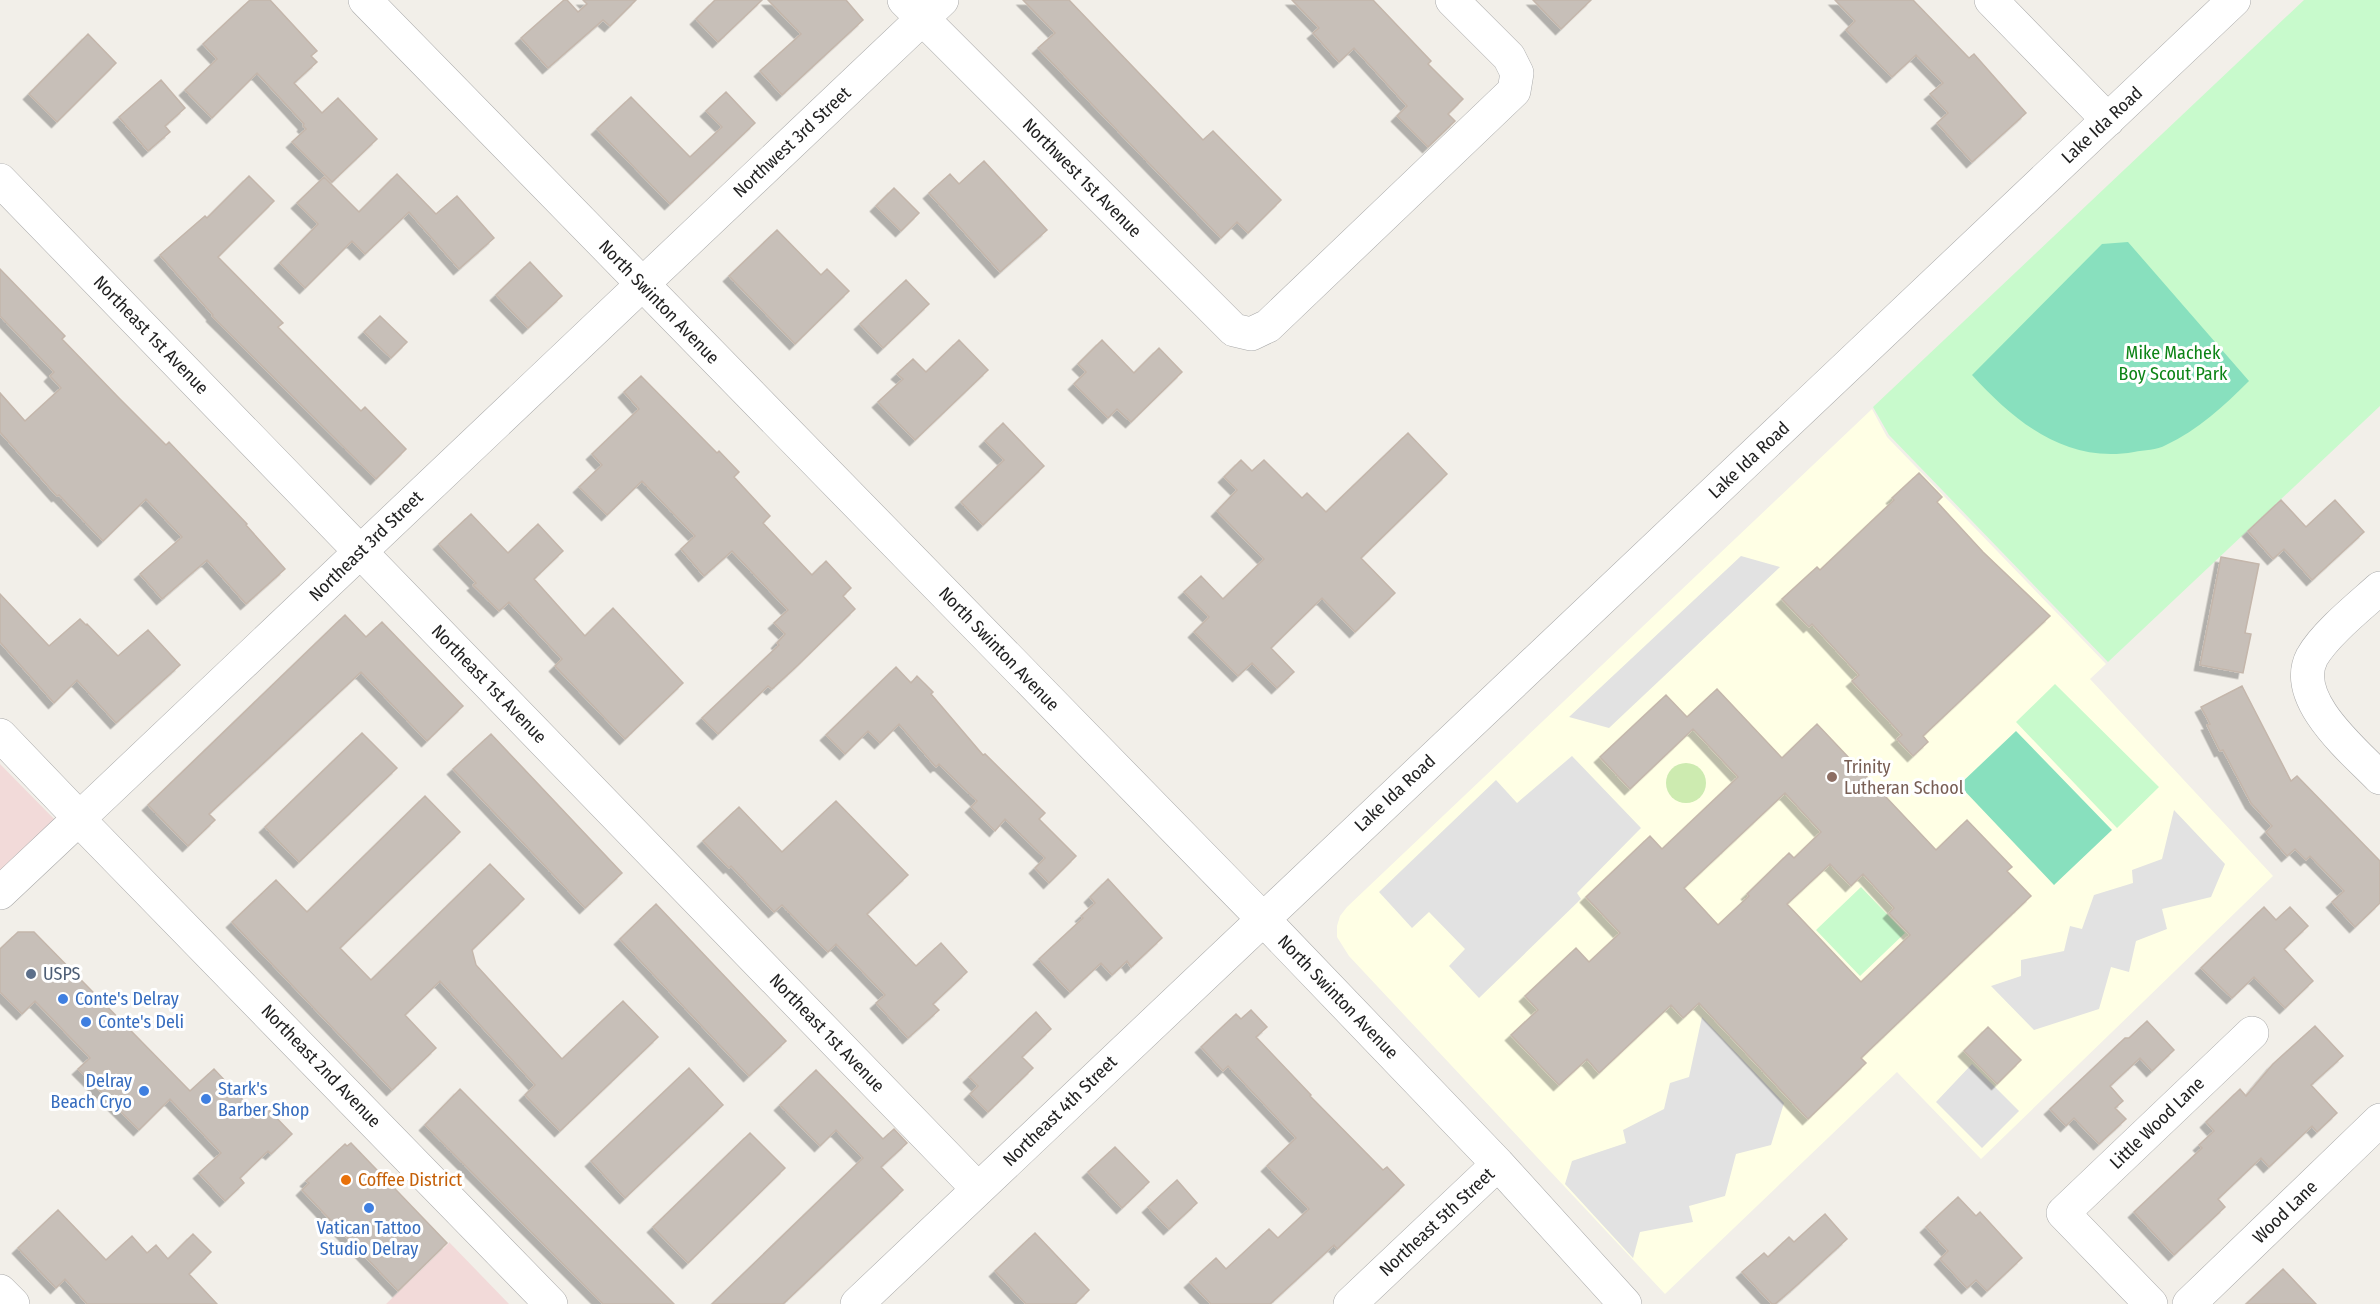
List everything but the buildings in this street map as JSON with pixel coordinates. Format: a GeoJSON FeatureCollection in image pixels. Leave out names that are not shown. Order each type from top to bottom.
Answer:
{"type":"FeatureCollection","features":[{"type":"Feature","properties":{"kind":"street","name":"North Swinton Avenue"},"geometry":{"type":"LineString","coordinates":[[365,0],[1263,918],[1498,1164],[1625,1304]]}},
{"type":"Feature","properties":{"kind":"street","name":"Northwest 1st Avenue"},"geometry":{"type":"LineString","coordinates":[[923,6],[1234,330],[1251,334],[1268,326],[1514,91],[1517,73],[1509,57],[1452,0]]}},
{"type":"Feature","properties":{"kind":"street"},"geometry":{"type":"LineString","coordinates":[[1991,0],[2108,120]]}},
{"type":"Feature","properties":{"kind":"street","name":"Lake Ida Road"},"geometry":{"type":"LineString","coordinates":[[1263,918],[2234,0]]}},
{"type":"Feature","properties":{"kind":"street","name":"Northwest 3rd Street"},"geometry":{"type":"LineString","coordinates":[[641,284],[923,6]]}},
{"type":"Feature","properties":{"kind":"street","name":"Northeast 1st Avenue"},"geometry":{"type":"LineString","coordinates":[[0,180],[978,1189]]}},
{"type":"Feature","properties":{"kind":"street","name":"Northeast 3rd Street"},"geometry":{"type":"LineString","coordinates":[[0,893],[641,284]]}},
{"type":"Feature","properties":{"kind":"street"},"geometry":{"type":"LineString","coordinates":[[2380,588],[2332,633],[2312,658],[2307,679],[2314,705],[2380,778]]}},
{"type":"Feature","properties":{"kind":"street","name":"Northeast 2nd Avenue"},"geometry":{"type":"LineString","coordinates":[[0,735],[551,1304]]}},
{"type":"Feature","properties":{"kind":"street","name":"Northeast 4th Street"},"geometry":{"type":"LineString","coordinates":[[857,1304],[1263,918]]}},
{"type":"Feature","properties":{"kind":"street","name":"Little Wood Lane"},"geometry":{"type":"LineString","coordinates":[[2151,1304],[2063,1213],[2252,1033]]}},
{"type":"Feature","properties":{"kind":"street","name":"Wood Lane"},"geometry":{"type":"LineString","coordinates":[[2189,1304],[2380,1120]]}},
{"type":"Feature","properties":{"kind":"street","name":"Northeast 5th Street"},"geometry":{"type":"LineString","coordinates":[[1350,1304],[1498,1164]]}},
{"type":"Feature","properties":{"kind":"street"},"geometry":{"type":"LineString","coordinates":[[0,1291],[13,1304]]}},
{"type":"Feature","properties":{"kind":"shaded area","name":"Trinity Lutheran School"},"geometry":{"type":"Polygon","coordinates":[[[1872,409],[1887,437],[2106,664],[2090,679],[2273,876],[1981,1159],[1897,1072],[1665,1294],[1349,956],[1337,937],[1337,926],[1340,916],[1347,907],[1872,409]]]}},
{"type":"Feature","properties":{"kind":"shaded area"},"geometry":{"type":"Polygon","coordinates":[[[1741,556],[1780,567],[1609,728],[1569,717],[1741,556]]]}},
{"type":"Feature","properties":{"kind":"shaded area"},"geometry":{"type":"Polygon","coordinates":[[[1572,756],[1641,828],[1577,893],[1581,899],[1479,998],[1449,966],[1465,949],[1429,912],[1412,928],[1379,892],[1496,780],[1517,803],[1572,756]]]}},
{"type":"Feature","properties":{"kind":"shaded area"},"geometry":{"type":"Polygon","coordinates":[[[0,764],[59,824],[0,879],[0,764]]]}},
{"type":"Feature","properties":{"kind":"shaded area"},"geometry":{"type":"Polygon","coordinates":[[[2174,810],[2225,864],[2211,897],[2162,909],[2167,929],[2136,941],[2129,972],[2111,967],[2099,1009],[2034,1030],[1991,986],[2021,976],[2021,960],[2064,951],[2070,926],[2082,929],[2094,895],[2133,883],[2132,870],[2162,859],[2174,810]]]}},
{"type":"Feature","properties":{"kind":"shaded area"},"geometry":{"type":"Polygon","coordinates":[[[1702,1017],[1784,1103],[1771,1145],[1736,1154],[1725,1196],[1689,1206],[1693,1222],[1640,1232],[1633,1258],[1565,1184],[1572,1161],[1626,1143],[1623,1130],[1664,1109],[1670,1083],[1689,1077],[1702,1017]]]}},
{"type":"Feature","properties":{"kind":"shaded area"},"geometry":{"type":"Polygon","coordinates":[[[1972,1064],[2019,1111],[1982,1148],[1936,1102],[1972,1064]]]}},
{"type":"Feature","properties":{"kind":"shaded area"},"geometry":{"type":"Polygon","coordinates":[[[449,1243],[509,1304],[386,1304],[449,1243]]]}},
{"type":"Feature","properties":{"kind":"green space","name":"Mike Machek Boy Scout Park"},"geometry":{"type":"Polygon","coordinates":[[[2304,0],[2380,0],[2380,406],[2108,662],[1889,435],[1873,407],[2304,0]]]}},
{"type":"Feature","properties":{"kind":"green space"},"geometry":{"type":"Polygon","coordinates":[[[2128,242],[2249,381],[2200,425],[2162,447],[2109,454],[2086,452],[2044,436],[2024,423],[2006,409],[1972,375],[2102,244],[2128,242]]]}},
{"type":"Feature","properties":{"kind":"green space"},"geometry":{"type":"Polygon","coordinates":[[[2055,684],[2159,787],[2117,828],[2016,722],[2055,684]]]}},
{"type":"Feature","properties":{"kind":"green space"},"geometry":{"type":"Polygon","coordinates":[[[2016,731],[2112,830],[2054,885],[1959,785],[2016,731]]]}},
{"type":"Feature","properties":{"kind":"green space"},"geometry":{"type":"Polygon","coordinates":[[[1686,763],[1700,769],[1706,783],[1700,797],[1686,803],[1672,797],[1666,783],[1672,769],[1686,763]]]}},
{"type":"Feature","properties":{"kind":"green space"},"geometry":{"type":"Polygon","coordinates":[[[1861,887],[1905,933],[1860,976],[1816,930],[1861,887]]]}},
{"type":"Feature","properties":{"kind":"place","name":"Trinity Lutheran School"},"geometry":{"type":"Point","coordinates":[1832,777]}},
{"type":"Feature","properties":{"kind":"place","name":"USPS"},"geometry":{"type":"Point","coordinates":[31,974]}},
{"type":"Feature","properties":{"kind":"place","name":"Conte's Delray"},"geometry":{"type":"Point","coordinates":[63,999]}},
{"type":"Feature","properties":{"kind":"place","name":"Conte's Deli"},"geometry":{"type":"Point","coordinates":[86,1022]}},
{"type":"Feature","properties":{"kind":"place","name":"Delray Beach Cryo"},"geometry":{"type":"Point","coordinates":[144,1091]}},
{"type":"Feature","properties":{"kind":"place","name":"Stark's Barber Shop"},"geometry":{"type":"Point","coordinates":[206,1099]}},
{"type":"Feature","properties":{"kind":"place","name":"Coffee District"},"geometry":{"type":"Point","coordinates":[346,1180]}},
{"type":"Feature","properties":{"kind":"place","name":"Vatican Tattoo Studio Delray"},"geometry":{"type":"Point","coordinates":[369,1208]}}]}
